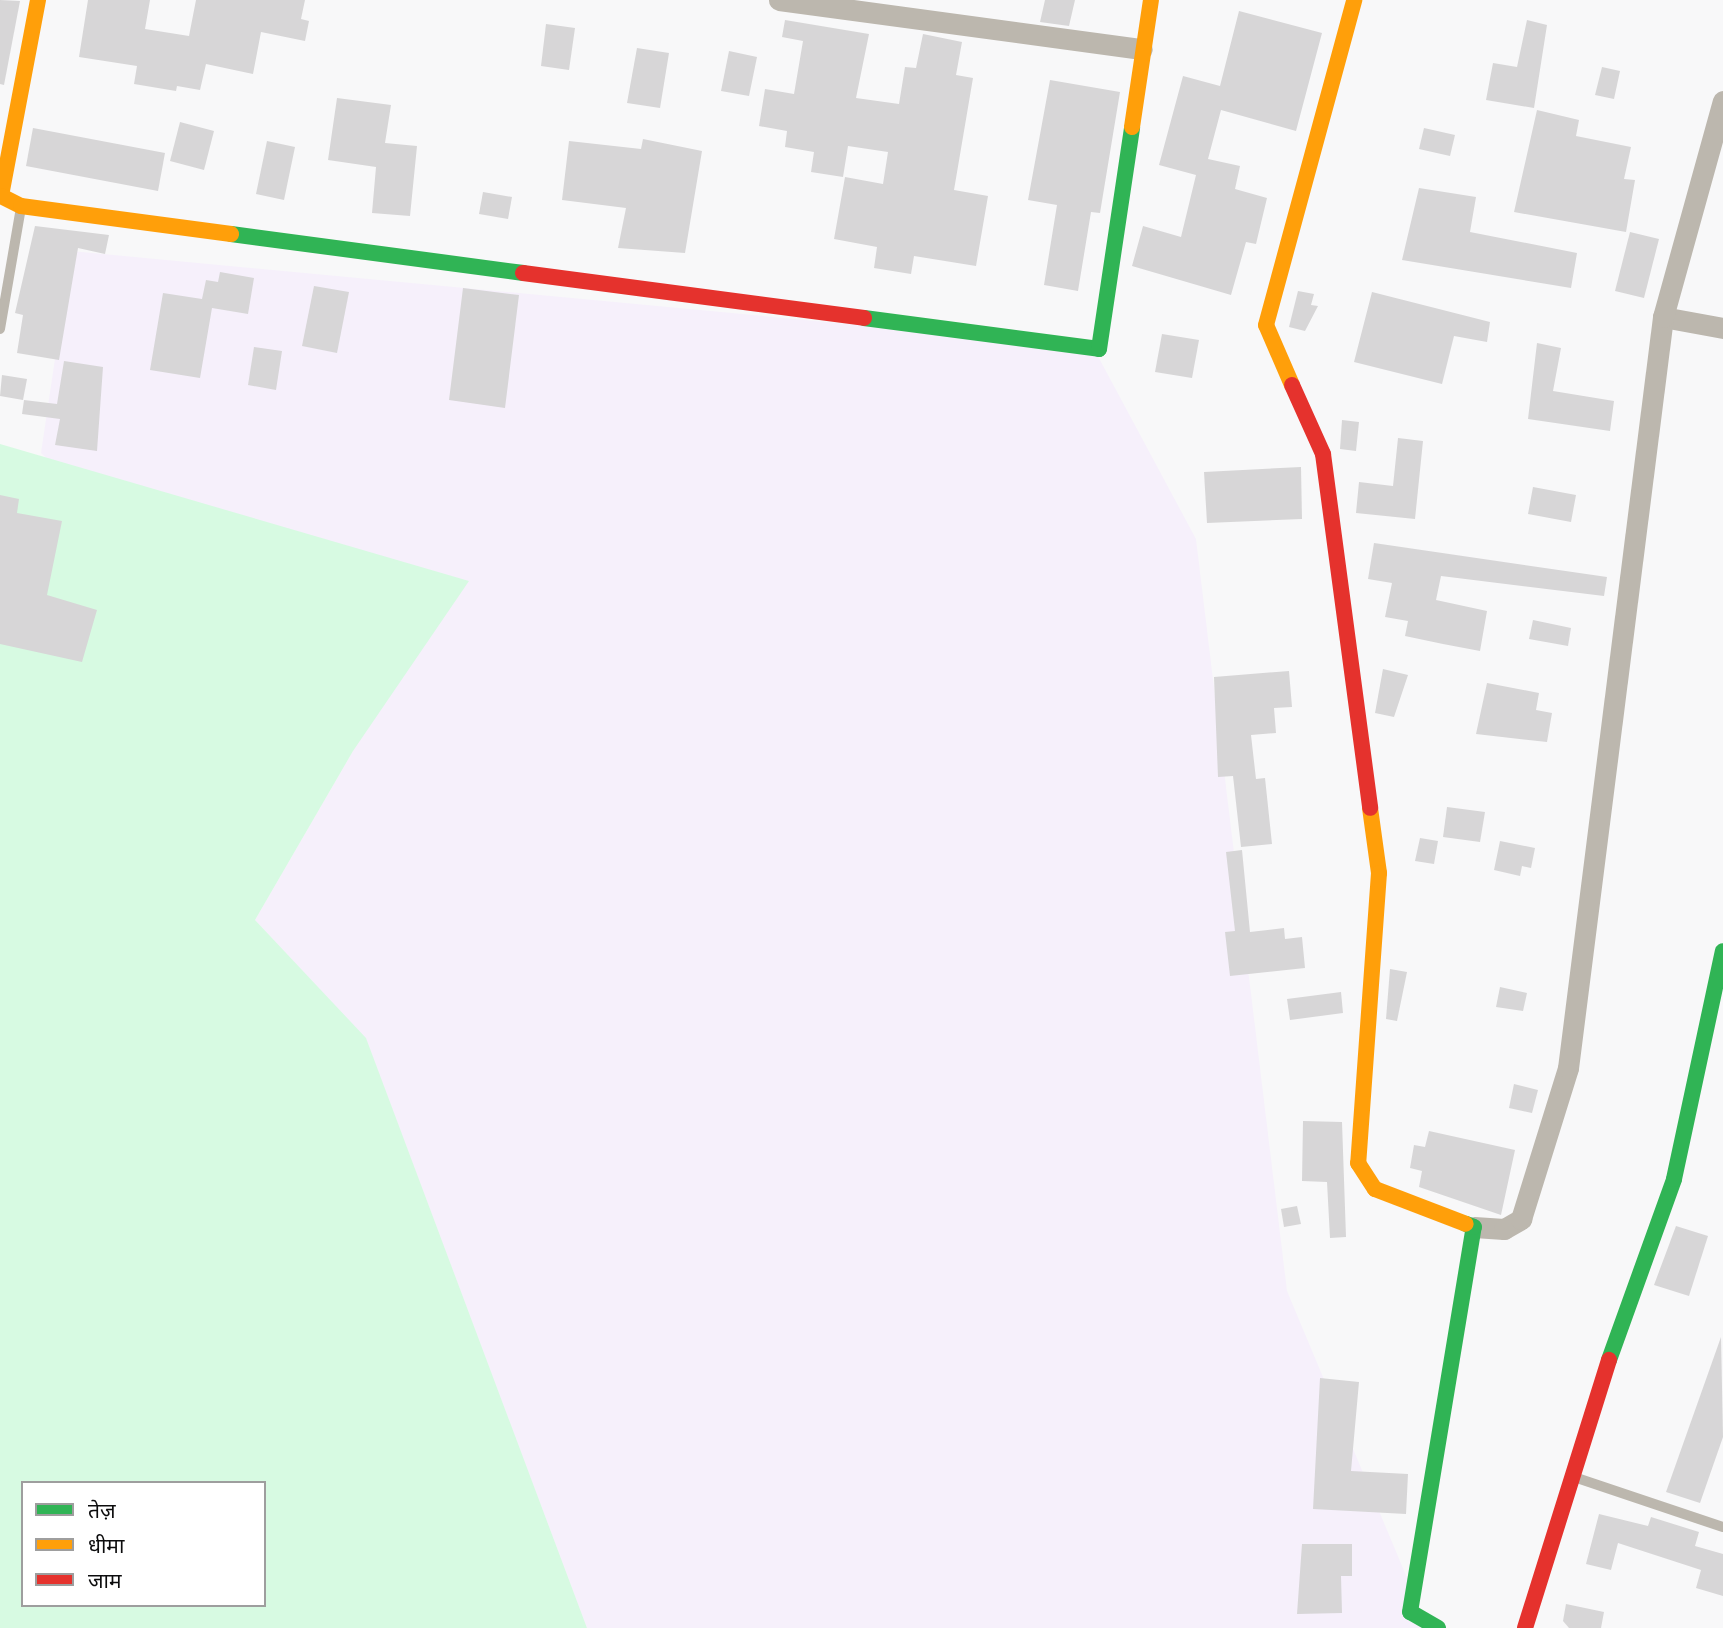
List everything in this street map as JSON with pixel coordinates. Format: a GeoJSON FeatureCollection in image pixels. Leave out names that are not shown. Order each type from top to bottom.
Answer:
{"type":"FeatureCollection","features":[{"type":"Feature","properties":{"kind":"street"},"geometry":{"type":"LineString","coordinates":[[38,0],[1,197],[21,206],[1099,349],[1142,49],[1152,0]]}},
{"type":"Feature","properties":{"kind":"street"},"geometry":{"type":"LineString","coordinates":[[779,0],[1142,49]]}},
{"type":"Feature","properties":{"kind":"street"},"geometry":{"type":"LineString","coordinates":[[1354,0],[1266,325],[1323,454],[1379,873],[1358,1163],[1375,1189],[1474,1227],[1504,1229],[1521,1219],[1568,1068],[1663,317],[1723,101]]}},
{"type":"Feature","properties":{"kind":"street"},"geometry":{"type":"LineString","coordinates":[[1663,317],[1723,328]]}},
{"type":"Feature","properties":{"kind":"street"},"geometry":{"type":"LineString","coordinates":[[1525,1628],[1571,1477],[1674,1179],[1723,951]]}},
{"type":"Feature","properties":{"kind":"street"},"geometry":{"type":"LineString","coordinates":[[1438,1628],[1410,1612],[1474,1227]]}},
{"type":"Feature","properties":{"kind":"lane"},"geometry":{"type":"LineString","coordinates":[[0,329],[21,206]]}},
{"type":"Feature","properties":{"kind":"lane"},"geometry":{"type":"LineString","coordinates":[[1571,1477],[1723,1527]]}},
{"type":"Feature","properties":{"kind":"shaded area"},"geometry":{"type":"Polygon","coordinates":[[[71,251],[1093,347],[1196,539],[1287,1291],[1428,1628],[587,1628],[366,1039],[255,920],[353,751],[41,453],[71,251]]]}},
{"type":"Feature","properties":{"kind":"green space"},"geometry":{"type":"Polygon","coordinates":[[[0,444],[469,581],[353,751],[255,920],[366,1038],[587,1628],[0,1628],[0,444]]]}},
{"type":"Feature","properties":{"kind":"building"},"geometry":{"type":"Polygon","coordinates":[[[0,0],[20,1],[4,85],[0,84],[0,0]]]}},
{"type":"Feature","properties":{"kind":"building"},"geometry":{"type":"Polygon","coordinates":[[[88,0],[150,0],[145,29],[189,36],[196,0],[305,0],[301,19],[309,21],[305,41],[261,32],[253,74],[206,64],[200,90],[177,86],[176,91],[134,84],[137,66],[79,57],[88,0]]]}},
{"type":"Feature","properties":{"kind":"building"},"geometry":{"type":"Polygon","coordinates":[[[1045,0],[1075,0],[1069,26],[1040,22],[1045,0]]]}},
{"type":"Feature","properties":{"kind":"building"},"geometry":{"type":"Polygon","coordinates":[[[1239,11],[1322,33],[1296,131],[1221,110],[1208,159],[1240,166],[1235,189],[1267,198],[1256,244],[1246,242],[1231,295],[1132,266],[1143,226],[1181,237],[1196,175],[1159,165],[1183,76],[1220,86],[1239,11]]]}},
{"type":"Feature","properties":{"kind":"building"},"geometry":{"type":"Polygon","coordinates":[[[785,20],[869,34],[856,98],[899,104],[905,67],[916,68],[923,34],[962,42],[956,75],[973,78],[954,190],[988,196],[976,266],[914,256],[911,274],[874,268],[877,247],[834,239],[845,177],[883,184],[888,152],[848,146],[843,177],[811,172],[814,152],[785,147],[787,131],[759,126],[765,89],[794,94],[803,41],[782,37],[785,20]]]}},
{"type":"Feature","properties":{"kind":"building"},"geometry":{"type":"Polygon","coordinates":[[[1527,20],[1547,25],[1534,108],[1486,100],[1493,63],[1517,67],[1527,20]]]}},
{"type":"Feature","properties":{"kind":"building"},"geometry":{"type":"Polygon","coordinates":[[[546,24],[575,28],[569,70],[541,66],[546,24]]]}},
{"type":"Feature","properties":{"kind":"building"},"geometry":{"type":"Polygon","coordinates":[[[637,48],[669,53],[660,108],[627,103],[637,48]]]}},
{"type":"Feature","properties":{"kind":"building"},"geometry":{"type":"Polygon","coordinates":[[[729,51],[757,57],[749,96],[721,91],[729,51]]]}},
{"type":"Feature","properties":{"kind":"building"},"geometry":{"type":"Polygon","coordinates":[[[1602,67],[1620,71],[1614,99],[1595,95],[1602,67]]]}},
{"type":"Feature","properties":{"kind":"building"},"geometry":{"type":"Polygon","coordinates":[[[1050,80],[1120,92],[1100,213],[1091,212],[1078,291],[1044,285],[1057,205],[1028,200],[1050,80]]]}},
{"type":"Feature","properties":{"kind":"building"},"geometry":{"type":"Polygon","coordinates":[[[337,98],[391,105],[385,143],[417,146],[410,216],[372,213],[376,167],[328,160],[337,98]]]}},
{"type":"Feature","properties":{"kind":"building"},"geometry":{"type":"Polygon","coordinates":[[[1537,110],[1579,120],[1576,136],[1631,147],[1624,179],[1635,180],[1626,232],[1514,212],[1537,110]]]}},
{"type":"Feature","properties":{"kind":"building"},"geometry":{"type":"Polygon","coordinates":[[[180,122],[214,131],[204,170],[170,161],[180,122]]]}},
{"type":"Feature","properties":{"kind":"building"},"geometry":{"type":"Polygon","coordinates":[[[33,128],[165,153],[158,191],[26,166],[33,128]]]}},
{"type":"Feature","properties":{"kind":"building"},"geometry":{"type":"Polygon","coordinates":[[[1424,128],[1455,135],[1450,156],[1419,149],[1424,128]]]}},
{"type":"Feature","properties":{"kind":"building"},"geometry":{"type":"Polygon","coordinates":[[[643,139],[702,151],[685,253],[618,248],[626,208],[562,200],[569,141],[641,149],[643,139]]]}},
{"type":"Feature","properties":{"kind":"building"},"geometry":{"type":"Polygon","coordinates":[[[267,141],[295,147],[284,200],[256,194],[267,141]]]}},
{"type":"Feature","properties":{"kind":"building"},"geometry":{"type":"Polygon","coordinates":[[[1419,188],[1476,197],[1470,232],[1577,253],[1571,288],[1402,260],[1419,188]]]}},
{"type":"Feature","properties":{"kind":"building"},"geometry":{"type":"Polygon","coordinates":[[[483,192],[512,197],[508,219],[479,214],[483,192]]]}},
{"type":"Feature","properties":{"kind":"building"},"geometry":{"type":"Polygon","coordinates":[[[35,226],[109,235],[105,254],[78,248],[59,360],[17,353],[23,315],[15,313],[35,226]]]}},
{"type":"Feature","properties":{"kind":"building"},"geometry":{"type":"Polygon","coordinates":[[[1630,232],[1659,239],[1644,298],[1615,291],[1630,232]]]}},
{"type":"Feature","properties":{"kind":"building"},"geometry":{"type":"Polygon","coordinates":[[[220,272],[254,278],[248,314],[212,308],[200,378],[150,370],[163,293],[202,299],[206,280],[218,282],[220,272]]]}},
{"type":"Feature","properties":{"kind":"building"},"geometry":{"type":"Polygon","coordinates":[[[314,286],[349,292],[337,353],[302,346],[314,286]]]}},
{"type":"Feature","properties":{"kind":"building"},"geometry":{"type":"Polygon","coordinates":[[[463,288],[519,295],[505,408],[449,400],[463,288]]]}},
{"type":"Feature","properties":{"kind":"building"},"geometry":{"type":"Polygon","coordinates":[[[1298,291],[1314,294],[1311,305],[1318,306],[1305,331],[1289,327],[1298,291]]]}},
{"type":"Feature","properties":{"kind":"building"},"geometry":{"type":"Polygon","coordinates":[[[1372,292],[1490,322],[1487,342],[1454,336],[1442,384],[1354,362],[1372,292]]]}},
{"type":"Feature","properties":{"kind":"building"},"geometry":{"type":"Polygon","coordinates":[[[1162,334],[1199,340],[1192,378],[1155,372],[1162,334]]]}},
{"type":"Feature","properties":{"kind":"building"},"geometry":{"type":"Polygon","coordinates":[[[1537,343],[1561,348],[1553,391],[1614,401],[1610,431],[1528,419],[1537,343]]]}},
{"type":"Feature","properties":{"kind":"building"},"geometry":{"type":"Polygon","coordinates":[[[254,347],[282,351],[276,390],[248,385],[254,347]]]}},
{"type":"Feature","properties":{"kind":"building"},"geometry":{"type":"Polygon","coordinates":[[[64,361],[103,367],[97,451],[55,445],[60,419],[22,414],[24,400],[57,404],[64,361]]]}},
{"type":"Feature","properties":{"kind":"building"},"geometry":{"type":"Polygon","coordinates":[[[2,375],[27,379],[23,400],[0,396],[2,375]]]}},
{"type":"Feature","properties":{"kind":"building"},"geometry":{"type":"Polygon","coordinates":[[[1342,420],[1359,422],[1356,451],[1340,449],[1342,420]]]}},
{"type":"Feature","properties":{"kind":"building"},"geometry":{"type":"Polygon","coordinates":[[[1398,438],[1423,441],[1415,519],[1356,513],[1359,482],[1393,486],[1398,438]]]}},
{"type":"Feature","properties":{"kind":"building"},"geometry":{"type":"Polygon","coordinates":[[[1301,467],[1302,519],[1207,523],[1204,472],[1301,467]]]}},
{"type":"Feature","properties":{"kind":"building"},"geometry":{"type":"Polygon","coordinates":[[[1533,487],[1576,495],[1571,522],[1528,514],[1533,487]]]}},
{"type":"Feature","properties":{"kind":"building"},"geometry":{"type":"Polygon","coordinates":[[[0,495],[19,499],[17,513],[62,521],[47,595],[97,610],[82,662],[0,644],[0,495]]]}},
{"type":"Feature","properties":{"kind":"building"},"geometry":{"type":"Polygon","coordinates":[[[1374,543],[1607,577],[1604,596],[1441,576],[1436,600],[1487,611],[1480,651],[1405,636],[1408,621],[1385,617],[1392,583],[1368,579],[1374,543]]]}},
{"type":"Feature","properties":{"kind":"building"},"geometry":{"type":"Polygon","coordinates":[[[1533,620],[1571,628],[1568,646],[1529,639],[1533,620]]]}},
{"type":"Feature","properties":{"kind":"building"},"geometry":{"type":"Polygon","coordinates":[[[1383,669],[1408,675],[1394,717],[1375,713],[1383,669]]]}},
{"type":"Feature","properties":{"kind":"building"},"geometry":{"type":"Polygon","coordinates":[[[1289,671],[1292,707],[1274,708],[1276,733],[1251,735],[1256,779],[1265,778],[1272,844],[1241,847],[1233,776],[1218,777],[1214,677],[1289,671]]]}},
{"type":"Feature","properties":{"kind":"building"},"geometry":{"type":"Polygon","coordinates":[[[1487,683],[1539,693],[1536,710],[1552,713],[1547,742],[1476,734],[1487,683]]]}},
{"type":"Feature","properties":{"kind":"building"},"geometry":{"type":"Polygon","coordinates":[[[1447,807],[1485,812],[1480,842],[1443,837],[1447,807]]]}},
{"type":"Feature","properties":{"kind":"building"},"geometry":{"type":"Polygon","coordinates":[[[1420,838],[1438,841],[1434,864],[1415,861],[1420,838]]]}},
{"type":"Feature","properties":{"kind":"building"},"geometry":{"type":"Polygon","coordinates":[[[1500,841],[1535,848],[1531,868],[1522,866],[1520,876],[1494,870],[1500,841]]]}},
{"type":"Feature","properties":{"kind":"building"},"geometry":{"type":"Polygon","coordinates":[[[1242,850],[1250,932],[1284,928],[1285,939],[1302,937],[1305,968],[1230,976],[1225,932],[1235,931],[1226,852],[1242,850]]]}},
{"type":"Feature","properties":{"kind":"building"},"geometry":{"type":"Polygon","coordinates":[[[1390,969],[1407,972],[1397,1021],[1386,1019],[1390,969]]]}},
{"type":"Feature","properties":{"kind":"building"},"geometry":{"type":"Polygon","coordinates":[[[1500,987],[1527,993],[1523,1011],[1496,1007],[1500,987]]]}},
{"type":"Feature","properties":{"kind":"building"},"geometry":{"type":"Polygon","coordinates":[[[1341,992],[1343,1013],[1290,1020],[1287,999],[1341,992]]]}},
{"type":"Feature","properties":{"kind":"building"},"geometry":{"type":"Polygon","coordinates":[[[1514,1084],[1538,1090],[1532,1113],[1509,1108],[1514,1084]]]}},
{"type":"Feature","properties":{"kind":"building"},"geometry":{"type":"Polygon","coordinates":[[[1303,1121],[1342,1122],[1346,1237],[1330,1238],[1327,1182],[1302,1181],[1303,1121]]]}},
{"type":"Feature","properties":{"kind":"building"},"geometry":{"type":"Polygon","coordinates":[[[1429,1131],[1515,1150],[1501,1215],[1419,1187],[1422,1171],[1410,1168],[1414,1145],[1425,1147],[1429,1131]]]}},
{"type":"Feature","properties":{"kind":"building"},"geometry":{"type":"Polygon","coordinates":[[[1297,1206],[1301,1224],[1284,1227],[1281,1209],[1297,1206]]]}},
{"type":"Feature","properties":{"kind":"building"},"geometry":{"type":"Polygon","coordinates":[[[1676,1226],[1708,1236],[1689,1296],[1654,1285],[1676,1226]]]}},
{"type":"Feature","properties":{"kind":"building"},"geometry":{"type":"Polygon","coordinates":[[[1721,1337],[1723,1437],[1700,1503],[1666,1492],[1721,1337]]]}},
{"type":"Feature","properties":{"kind":"building"},"geometry":{"type":"Polygon","coordinates":[[[1320,1378],[1359,1382],[1351,1471],[1408,1474],[1406,1514],[1313,1509],[1320,1378]]]}},
{"type":"Feature","properties":{"kind":"building"},"geometry":{"type":"Polygon","coordinates":[[[1599,1514],[1648,1526],[1651,1517],[1699,1532],[1695,1546],[1723,1554],[1723,1596],[1696,1588],[1701,1570],[1618,1543],[1611,1570],[1586,1564],[1599,1514]]]}},
{"type":"Feature","properties":{"kind":"building"},"geometry":{"type":"Polygon","coordinates":[[[1302,1544],[1352,1544],[1352,1576],[1341,1576],[1342,1613],[1297,1614],[1302,1544]]]}},
{"type":"Feature","properties":{"kind":"building"},"geometry":{"type":"Polygon","coordinates":[[[1566,1604],[1604,1612],[1601,1628],[1569,1628],[1563,1621],[1566,1604]]]}},
{"type":"Feature","properties":{"kind":"traffic: fast"},"geometry":{"type":"LineString","coordinates":[[864,318],[1099,349],[1132,127]]}},
{"type":"Feature","properties":{"kind":"traffic: fast"},"geometry":{"type":"LineString","coordinates":[[231,234],[523,273]]}},
{"type":"Feature","properties":{"kind":"traffic: fast"},"geometry":{"type":"LineString","coordinates":[[1609,1360],[1674,1179],[1723,951]]}},
{"type":"Feature","properties":{"kind":"traffic: fast"},"geometry":{"type":"LineString","coordinates":[[1438,1628],[1410,1612],[1474,1227],[1466,1224]]}},
{"type":"Feature","properties":{"kind":"traffic: slow"},"geometry":{"type":"LineString","coordinates":[[38,0],[1,196],[21,206],[231,234]]}},
{"type":"Feature","properties":{"kind":"traffic: slow"},"geometry":{"type":"LineString","coordinates":[[1132,127],[1151,0]]}},
{"type":"Feature","properties":{"kind":"traffic: slow"},"geometry":{"type":"LineString","coordinates":[[1292,385],[1266,325],[1354,0]]}},
{"type":"Feature","properties":{"kind":"traffic: slow"},"geometry":{"type":"LineString","coordinates":[[1370,808],[1379,873],[1358,1163],[1375,1189],[1466,1224]]}},
{"type":"Feature","properties":{"kind":"traffic: jam"},"geometry":{"type":"LineString","coordinates":[[523,273],[864,318]]}},
{"type":"Feature","properties":{"kind":"traffic: jam"},"geometry":{"type":"LineString","coordinates":[[1292,385],[1323,454],[1370,808]]}},
{"type":"Feature","properties":{"kind":"traffic: jam"},"geometry":{"type":"LineString","coordinates":[[1525,1628],[1609,1360]]}}]}
